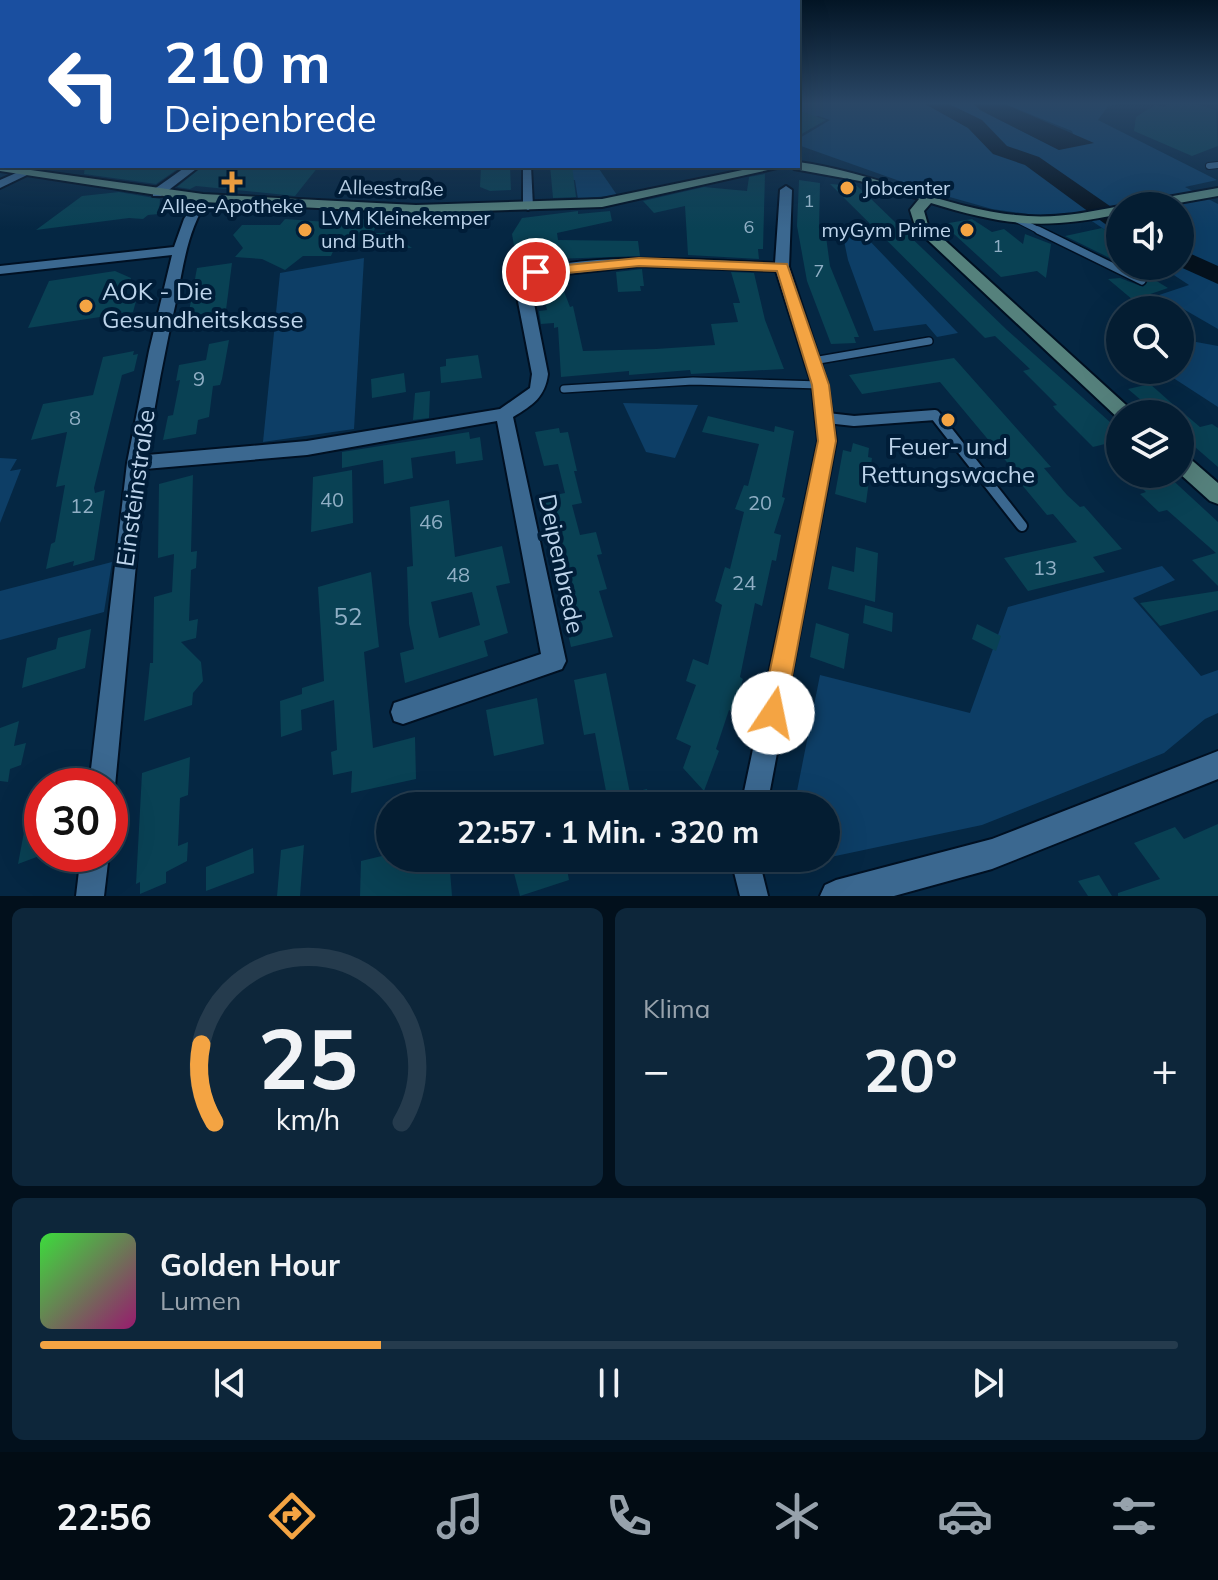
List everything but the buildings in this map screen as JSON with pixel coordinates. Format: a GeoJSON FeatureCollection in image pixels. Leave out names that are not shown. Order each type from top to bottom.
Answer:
{"type":"FeatureCollection","features":[{"type":"Feature","properties":{"kind":"main road"},"geometry":{"type":"LineString","coordinates":[[800,166],[839,170],[928,198],[1014,218],[1058,222],[1106,213]]}},
{"type":"Feature","properties":{"kind":"main road","name":"Alleestraße"},"geometry":{"type":"LineString","coordinates":[[4,168],[157,193],[339,208],[528,207],[624,200],[771,168]]}},
{"type":"Feature","properties":{"kind":"main road"},"geometry":{"type":"LineString","coordinates":[[1194,198],[1215,195]]}},
{"type":"Feature","properties":{"kind":"main road"},"geometry":{"type":"LineString","coordinates":[[928,198],[917,210],[921,226],[1111,400]]}},
{"type":"Feature","properties":{"kind":"main road"},"geometry":{"type":"LineString","coordinates":[[1194,474],[1218,495]]}},
{"type":"Feature","properties":{"kind":"street"},"geometry":{"type":"LineString","coordinates":[[157,193],[191,168]]}},
{"type":"Feature","properties":{"kind":"street"},"geometry":{"type":"LineString","coordinates":[[527,168],[528,207]]}},
{"type":"Feature","properties":{"kind":"street"},"geometry":{"type":"LineString","coordinates":[[0,184],[23,173]]}},
{"type":"Feature","properties":{"kind":"street"},"geometry":{"type":"LineString","coordinates":[[757,792],[824,466],[827,418],[813,361],[782,267],[786,190]]}},
{"type":"Feature","properties":{"kind":"street","name":"Einsteinstraße"},"geometry":{"type":"LineString","coordinates":[[104,768],[136,463],[160,331],[188,220],[203,198]]}},
{"type":"Feature","properties":{"kind":"street"},"geometry":{"type":"LineString","coordinates":[[0,270],[181,250]]}},
{"type":"Feature","properties":{"kind":"street"},"geometry":{"type":"LineString","coordinates":[[136,463],[307,448],[504,414],[538,390],[540,374],[522,276],[639,262],[782,267]]}},
{"type":"Feature","properties":{"kind":"street","name":"Deipenbrede"},"geometry":{"type":"LineString","coordinates":[[403,712],[554,661],[504,414]]}},
{"type":"Feature","properties":{"kind":"street"},"geometry":{"type":"LineString","coordinates":[[836,896],[992,854],[1218,765]]}},
{"type":"Feature","properties":{"kind":"street"},"geometry":{"type":"LineString","coordinates":[[90,896],[93,872]]}},
{"type":"Feature","properties":{"kind":"street"},"geometry":{"type":"LineString","coordinates":[[748,872],[754,896]]}},
{"type":"Feature","properties":{"kind":"lane"},"geometry":{"type":"LineString","coordinates":[[1209,166],[1218,165]]}},
{"type":"Feature","properties":{"kind":"lane"},"geometry":{"type":"LineString","coordinates":[[1014,218],[1142,281]]}},
{"type":"Feature","properties":{"kind":"lane"},"geometry":{"type":"LineString","coordinates":[[813,361],[929,341]]}},
{"type":"Feature","properties":{"kind":"lane"},"geometry":{"type":"LineString","coordinates":[[564,389],[693,381],[820,385]]}},
{"type":"Feature","properties":{"kind":"lane"},"geometry":{"type":"LineString","coordinates":[[827,418],[854,421],[935,415],[1022,526]]}},
{"type":"Feature","properties":{"kind":"shaded area"},"geometry":{"type":"Polygon","coordinates":[[[800,146],[1051,146],[1059,150],[1063,146],[1149,146],[1217,180],[1185,187],[1218,204],[1218,329],[1194,315],[1194,296],[1159,295],[1189,285],[1181,280],[1194,280],[1194,192],[1106,192],[1106,231],[1080,213],[1035,215],[992,209],[925,190],[800,146]]]}},
{"type":"Feature","properties":{"kind":"shaded area"},"geometry":{"type":"Polygon","coordinates":[[[1051,146],[1080,146],[1059,150],[1051,146]]]}},
{"type":"Feature","properties":{"kind":"shaded area"},"geometry":{"type":"Polygon","coordinates":[[[568,168],[598,168],[617,195],[578,199],[575,180],[561,180],[568,168]]]}},
{"type":"Feature","properties":{"kind":"shaded area"},"geometry":{"type":"Polygon","coordinates":[[[843,236],[865,236],[958,333],[937,337],[926,324],[874,331],[848,260],[843,236]]]}},
{"type":"Feature","properties":{"kind":"shaded area"},"geometry":{"type":"Polygon","coordinates":[[[364,258],[354,429],[263,442],[280,273],[364,258]]]}},
{"type":"Feature","properties":{"kind":"shaded area"},"geometry":{"type":"Polygon","coordinates":[[[1194,342],[1218,346],[1218,407],[1183,384],[1194,384],[1194,342]]]}},
{"type":"Feature","properties":{"kind":"shaded area"},"geometry":{"type":"Polygon","coordinates":[[[623,403],[698,405],[675,458],[646,452],[623,403]]]}},
{"type":"Feature","properties":{"kind":"shaded area"},"geometry":{"type":"Polygon","coordinates":[[[0,458],[17,459],[10,471],[21,469],[0,523],[0,458]]]}},
{"type":"Feature","properties":{"kind":"shaded area"},"geometry":{"type":"Polygon","coordinates":[[[112,562],[104,612],[0,640],[0,591],[112,562]]]}},
{"type":"Feature","properties":{"kind":"shaded area"},"geometry":{"type":"Polygon","coordinates":[[[1162,566],[1175,580],[1133,598],[1201,676],[1218,670],[1218,713],[1205,719],[1164,753],[982,825],[840,855],[840,792],[797,792],[820,675],[970,713],[1008,607],[1162,566]]]}},
{"type":"Feature","properties":{"kind":"waterway"},"geometry":{"type":"LineString","coordinates":[[996,146],[1032,161],[1106,214]]}},
{"type":"Feature","properties":{"kind":"waterway"},"geometry":{"type":"LineString","coordinates":[[1194,264],[1218,276]]}},
{"type":"Feature","properties":{"kind":"place","name":"Allee-Apotheke"},"geometry":{"type":"Point","coordinates":[232,182]}},
{"type":"Feature","properties":{"kind":"place","name":"Jobcenter"},"geometry":{"type":"Point","coordinates":[847,188]}},
{"type":"Feature","properties":{"kind":"place","name":"LVM Kleinekemper und Buth"},"geometry":{"type":"Point","coordinates":[305,230]}},
{"type":"Feature","properties":{"kind":"place","name":"myGym Prime"},"geometry":{"type":"Point","coordinates":[967,230]}},
{"type":"Feature","properties":{"kind":"place","name":"AOK - Die Gesundheitskasse"},"geometry":{"type":"Point","coordinates":[86,306]}},
{"type":"Feature","properties":{"kind":"place","name":"Feuer- und Rettungswache"},"geometry":{"type":"Point","coordinates":[948,420]}},
{"type":"Feature","properties":{"kind":"route"},"geometry":{"type":"LineString","coordinates":[[536,272],[639,262],[782,267],[820,385],[827,418],[827,441],[773,713]]}}]}
